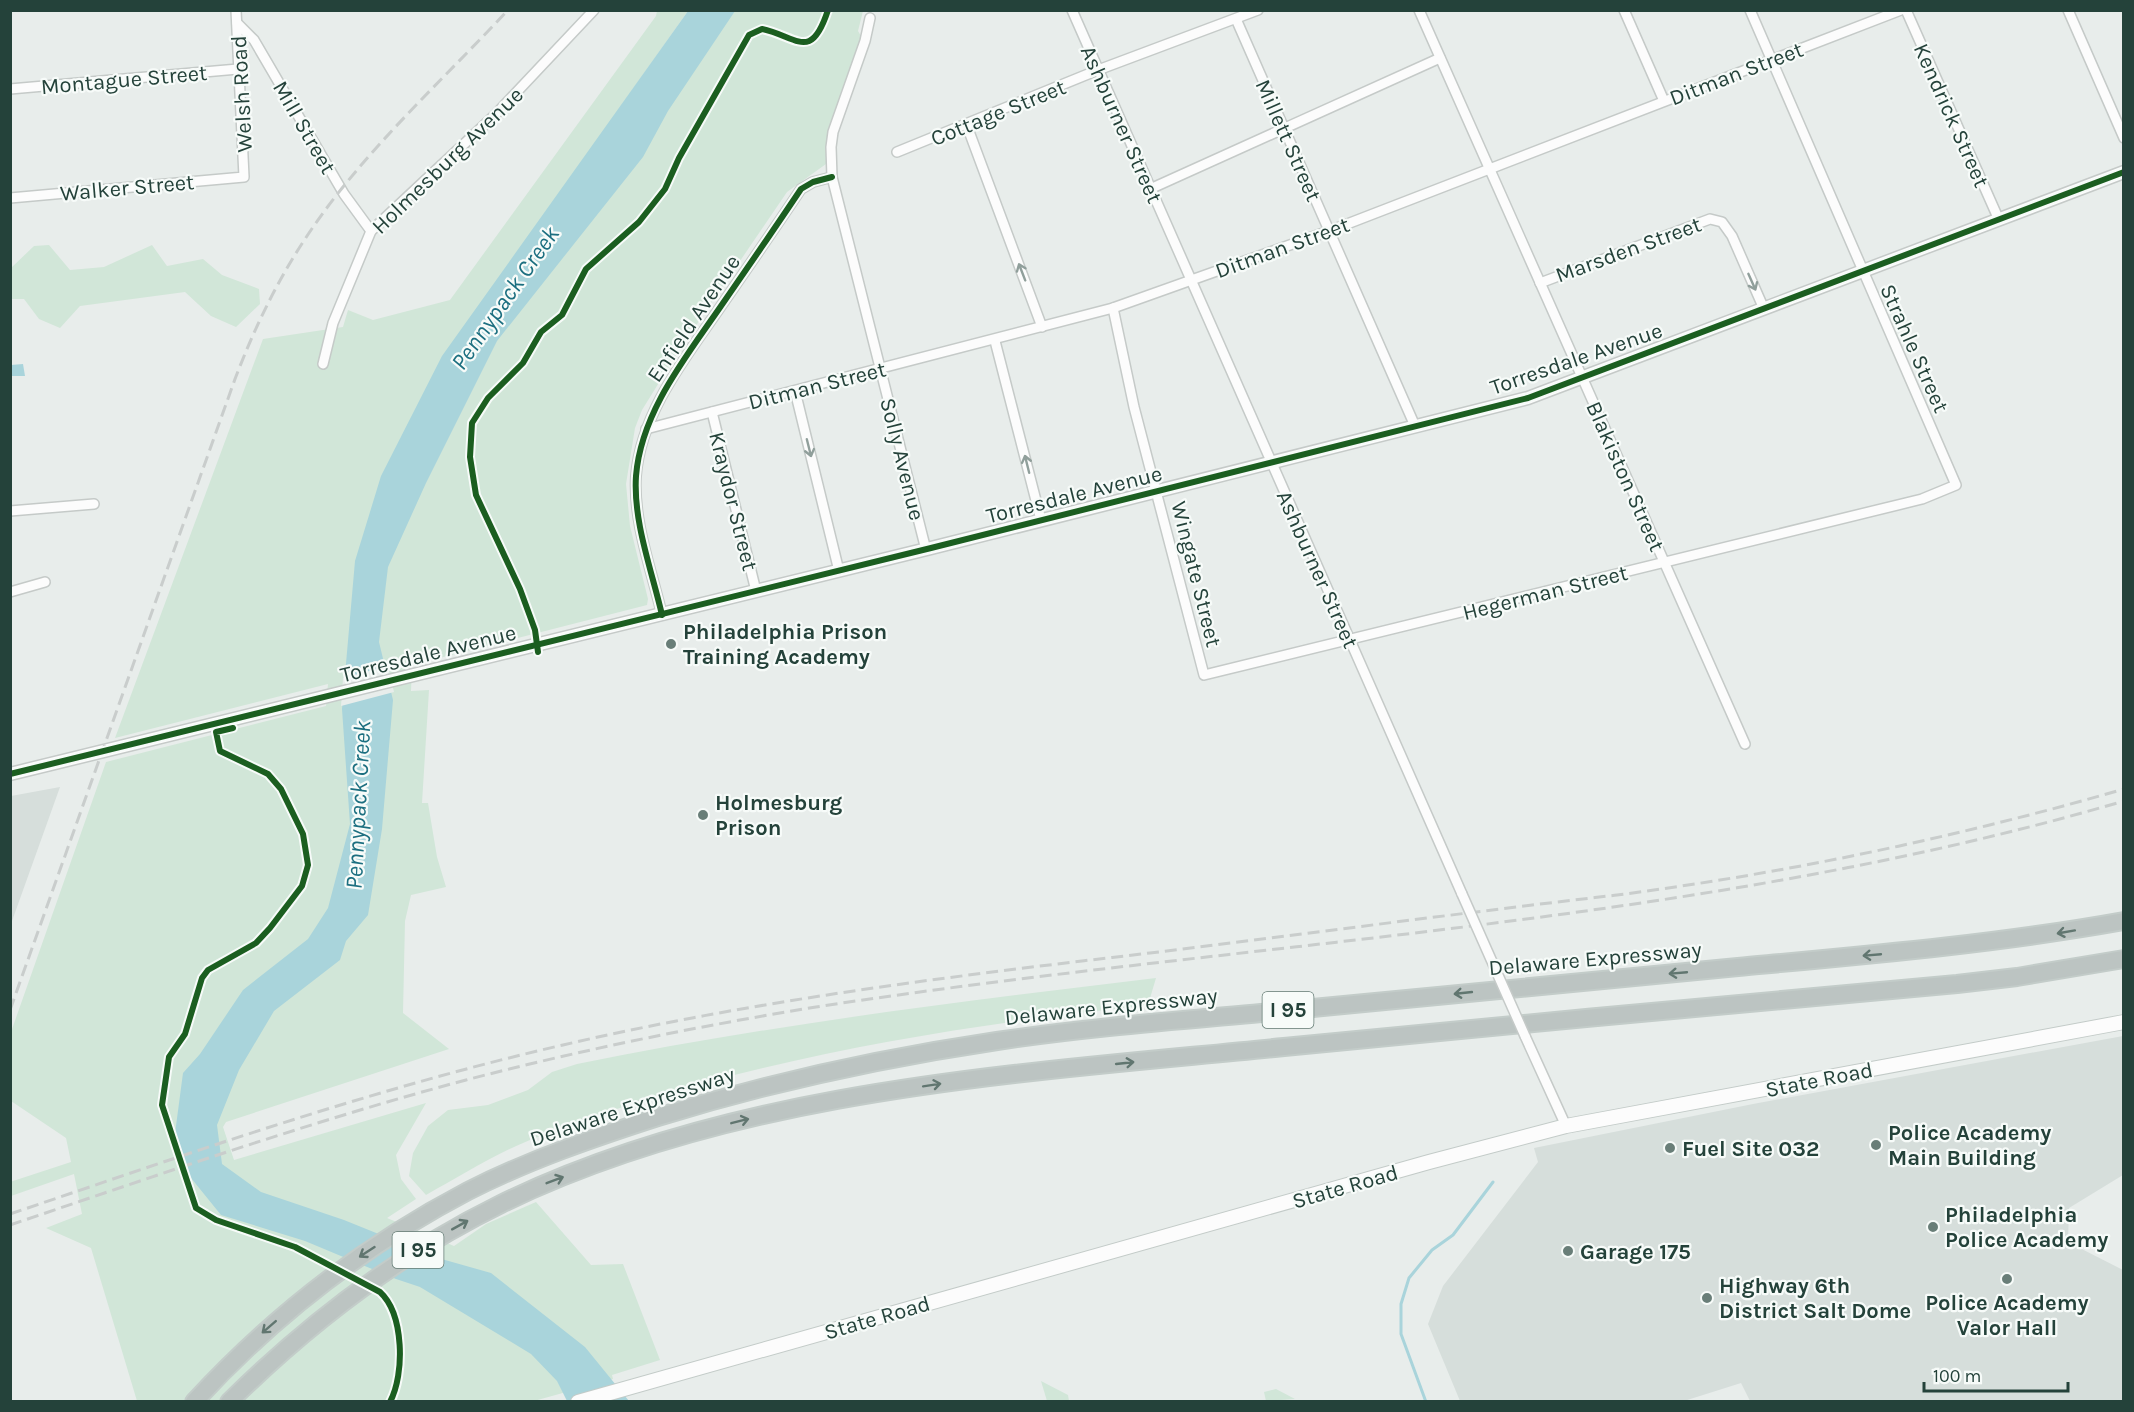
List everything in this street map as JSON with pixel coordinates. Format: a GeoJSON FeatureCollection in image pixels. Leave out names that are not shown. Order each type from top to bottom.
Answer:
{"type":"FeatureCollection","features":[{"type":"Feature","properties":{"kind":"highway","name":"Delaware Expressway"},"geometry":{"type":"LineString","coordinates":[[194,1401],[266,1330],[314,1290],[409,1224],[471,1189],[569,1146],[686,1109],[850,1068],[996,1041],[1523,987],[1953,947],[2046,935],[2124,921]]}},
{"type":"Feature","properties":{"kind":"highway","name":"Delaware Expressway"},"geometry":{"type":"LineString","coordinates":[[229,1401],[281,1351],[340,1302],[417,1251],[501,1204],[584,1169],[686,1135],[801,1107],[996,1076],[1541,1022],[1957,984],[2017,977],[2124,959]]}},
{"type":"Feature","properties":{"kind":"main road","name":"State Road"},"geometry":{"type":"LineString","coordinates":[[578,1401],[1420,1164],[1566,1126],[2124,1022]]}},
{"type":"Feature","properties":{"kind":"street","name":"Welsh Road"},"geometry":{"type":"LineString","coordinates":[[236,10],[244,177]]}},
{"type":"Feature","properties":{"kind":"street","name":"Holmesburg Avenue"},"geometry":{"type":"LineString","coordinates":[[323,364],[333,322],[370,231],[495,115],[594,10]]}},
{"type":"Feature","properties":{"kind":"street","name":"Ashburner Street"},"geometry":{"type":"LineString","coordinates":[[1072,10],[1566,1126]]}},
{"type":"Feature","properties":{"kind":"street","name":"Cottage Street"},"geometry":{"type":"LineString","coordinates":[[897,152],[967,126],[1098,70],[1258,10]]}},
{"type":"Feature","properties":{"kind":"street","name":"Blakiston Street"},"geometry":{"type":"LineString","coordinates":[[1419,10],[1744,744]]}},
{"type":"Feature","properties":{"kind":"street"},"geometry":{"type":"LineString","coordinates":[[1624,10],[1664,102]]}},
{"type":"Feature","properties":{"kind":"street","name":"Strahle Street"},"geometry":{"type":"LineString","coordinates":[[1750,10],[1956,485]]}},
{"type":"Feature","properties":{"kind":"street","name":"Ditman Street"},"geometry":{"type":"LineString","coordinates":[[646,429],[688,416],[712,412],[995,341],[1003,336],[1113,309],[1329,231],[1901,10]]}},
{"type":"Feature","properties":{"kind":"street","name":"Kendrick Street"},"geometry":{"type":"LineString","coordinates":[[1906,10],[1999,220]]}},
{"type":"Feature","properties":{"kind":"street"},"geometry":{"type":"LineString","coordinates":[[2068,10],[2124,138]]}},
{"type":"Feature","properties":{"kind":"street"},"geometry":{"type":"LineString","coordinates":[[832,177],[833,132],[865,41],[870,18]]}},
{"type":"Feature","properties":{"kind":"street","name":"Millett Street"},"geometry":{"type":"LineString","coordinates":[[1236,19],[1415,426]]}},
{"type":"Feature","properties":{"kind":"street","name":"Mill Street"},"geometry":{"type":"LineString","coordinates":[[237,23],[254,40],[344,194],[370,231]]}},
{"type":"Feature","properties":{"kind":"street"},"geometry":{"type":"LineString","coordinates":[[1150,189],[1440,58]]}},
{"type":"Feature","properties":{"kind":"street","name":"Montague Street"},"geometry":{"type":"LineString","coordinates":[[10,89],[238,69]]}},
{"type":"Feature","properties":{"kind":"street"},"geometry":{"type":"LineString","coordinates":[[967,126],[1042,327]]}},
{"type":"Feature","properties":{"kind":"street","name":"Torresdale Avenue"},"geometry":{"type":"LineString","coordinates":[[10,774],[926,550],[1528,398],[2124,172]]}},
{"type":"Feature","properties":{"kind":"street","name":"Walker Street"},"geometry":{"type":"LineString","coordinates":[[10,198],[244,177]]}},
{"type":"Feature","properties":{"kind":"street","name":"Solly Avenue"},"geometry":{"type":"LineString","coordinates":[[832,177],[926,550]]}},
{"type":"Feature","properties":{"kind":"street","name":"Enfield Avenue"},"geometry":{"type":"LineString","coordinates":[[662,615],[637,500],[638,459],[646,429],[656,407],[693,348],[801,189],[813,182],[832,177]]}},
{"type":"Feature","properties":{"kind":"street","name":"Marsden Street"},"geometry":{"type":"LineString","coordinates":[[1540,283],[1701,220],[1717,220],[1727,228],[1764,309]]}},
{"type":"Feature","properties":{"kind":"street","name":"Wingate Street"},"geometry":{"type":"LineString","coordinates":[[1113,309],[1134,408],[1158,491],[1203,674]]}},
{"type":"Feature","properties":{"kind":"street"},"geometry":{"type":"LineString","coordinates":[[995,341],[1041,520]]}},
{"type":"Feature","properties":{"kind":"street"},"geometry":{"type":"LineString","coordinates":[[795,391],[839,571]]}},
{"type":"Feature","properties":{"kind":"street","name":"Kraydor Street"},"geometry":{"type":"LineString","coordinates":[[712,412],[756,591]]}},
{"type":"Feature","properties":{"kind":"street","name":"Hegerman Street"},"geometry":{"type":"LineString","coordinates":[[1203,674],[1252,665],[1922,499],[1956,485]]}},
{"type":"Feature","properties":{"kind":"street"},"geometry":{"type":"LineString","coordinates":[[10,511],[94,504]]}},
{"type":"Feature","properties":{"kind":"street"},"geometry":{"type":"LineString","coordinates":[[10,592],[45,582]]}},
{"type":"Feature","properties":{"kind":"shaded area"},"geometry":{"type":"Polygon","coordinates":[[[60,787],[12,921],[11,926],[11,796],[60,787]]]}},
{"type":"Feature","properties":{"kind":"shaded area"},"geometry":{"type":"Polygon","coordinates":[[[2123,1036],[2123,1175],[2069,1208],[2068,1242],[2123,1270],[2123,1401],[1750,1401],[1741,1383],[1684,1401],[1460,1401],[1428,1324],[1443,1286],[1538,1162],[1534,1148],[1753,1104],[2123,1036]]]}},
{"type":"Feature","properties":{"kind":"green space"},"geometry":{"type":"Polygon","coordinates":[[[657,11],[688,11],[611,120],[692,11],[863,11],[858,31],[861,36],[841,94],[826,164],[787,192],[678,352],[642,410],[635,428],[626,484],[630,526],[648,599],[647,605],[412,665],[411,691],[429,690],[422,803],[428,803],[437,857],[446,887],[411,895],[405,921],[403,1013],[449,1049],[226,1122],[223,1127],[234,1160],[426,1103],[396,1155],[401,1179],[416,1199],[387,1218],[454,1246],[486,1224],[536,1202],[591,1265],[623,1264],[660,1360],[612,1375],[613,1379],[534,1401],[137,1401],[91,1248],[46,1228],[82,1214],[74,1174],[11,1196],[10,1182],[71,1162],[66,1138],[11,1101],[11,1032],[106,762],[326,706],[328,684],[115,738],[263,339],[343,327],[348,310],[373,320],[450,300],[656,16],[657,11]]]}},
{"type":"Feature","properties":{"kind":"green space"},"geometry":{"type":"Polygon","coordinates":[[[49,245],[70,270],[104,267],[152,245],[167,266],[203,259],[222,275],[259,289],[260,304],[236,327],[211,316],[185,292],[80,306],[60,328],[39,319],[24,299],[11,299],[11,268],[34,246],[49,245]]]}},
{"type":"Feature","properties":{"kind":"green space"},"geometry":{"type":"Polygon","coordinates":[[[1156,978],[1148,1005],[991,1025],[834,1052],[681,1090],[605,1113],[530,1140],[426,1195],[409,1176],[413,1153],[428,1126],[448,1110],[488,1105],[528,1090],[552,1072],[577,1064],[793,1026],[938,1005],[1156,978]]]}},
{"type":"Feature","properties":{"kind":"green space"},"geometry":{"type":"Polygon","coordinates":[[[1041,1381],[1068,1395],[1069,1401],[1047,1401],[1041,1381]]]}},
{"type":"Feature","properties":{"kind":"green space"},"geometry":{"type":"Polygon","coordinates":[[[1276,1389],[1295,1399],[1266,1401],[1264,1392],[1276,1389]]]}},
{"type":"Feature","properties":{"kind":"water","name":"Pennypack Creek"},"geometry":{"type":"Polygon","coordinates":[[[688,11],[735,11],[668,111],[643,157],[497,341],[426,483],[388,567],[379,642],[393,700],[382,829],[368,915],[346,941],[340,960],[274,1011],[239,1070],[217,1125],[222,1164],[261,1192],[344,1220],[438,1258],[491,1273],[585,1347],[629,1401],[567,1401],[557,1381],[531,1354],[420,1287],[305,1241],[221,1215],[187,1173],[174,1141],[183,1073],[200,1054],[243,990],[308,939],[328,908],[350,824],[342,709],[355,561],[381,476],[442,356],[688,11]]]}},
{"type":"Feature","properties":{"kind":"water"},"geometry":{"type":"Polygon","coordinates":[[[23,364],[25,376],[11,376],[11,365],[23,364]]]}},
{"type":"Feature","properties":{"kind":"pier"},"geometry":{"type":"Polygon","coordinates":[[[388,666],[394,692],[341,706],[343,678],[388,666]]]}},
{"type":"Feature","properties":{"kind":"waterway"},"geometry":{"type":"LineString","coordinates":[[1426,1402],[1401,1334],[1401,1304],[1409,1278],[1432,1250],[1453,1235],[1493,1182]]}},
{"type":"Feature","properties":{"kind":"railway"},"geometry":{"type":"LineString","coordinates":[[10,1010],[235,379],[267,306],[307,236],[352,176],[403,119],[508,10]]}},
{"type":"Feature","properties":{"kind":"railway"},"geometry":{"type":"LineString","coordinates":[[10,1214],[354,1101],[493,1062],[636,1029],[782,1002],[929,980],[1617,895],[1745,876],[1936,838],[2124,789]]}},
{"type":"Feature","properties":{"kind":"railway"},"geometry":{"type":"LineString","coordinates":[[10,1225],[237,1149],[408,1096],[596,1049],[728,1022],[980,984],[1474,926],[1638,903],[1801,876],[1963,843],[2124,801]]}},
{"type":"Feature","properties":{"kind":"cycle path"},"geometry":{"type":"LineString","coordinates":[[538,652],[535,630],[520,589],[476,495],[470,457],[472,423],[488,398],[523,363],[541,332],[562,315],[586,269],[639,222],[665,189],[679,158],[749,35],[762,29],[794,40],[809,41],[816,36],[828,10]]}},
{"type":"Feature","properties":{"kind":"cycle path"},"geometry":{"type":"LineString","coordinates":[[10,774],[931,548],[1528,398],[2124,172]]}},
{"type":"Feature","properties":{"kind":"cycle path"},"geometry":{"type":"LineString","coordinates":[[662,615],[637,511],[636,476],[646,430],[680,365],[801,189],[813,182],[832,177]]}},
{"type":"Feature","properties":{"kind":"cycle path"},"geometry":{"type":"LineString","coordinates":[[233,728],[216,732],[220,751],[268,774],[281,789],[303,834],[308,865],[302,886],[256,943],[208,970],[202,978],[185,1034],[169,1057],[162,1105],[196,1208],[216,1220],[295,1247],[380,1292],[388,1302],[398,1329],[400,1345],[398,1376],[390,1402]]}},
{"type":"Feature","properties":{"kind":"place","name":"Philadelphia Prison Training Academy"},"geometry":{"type":"Point","coordinates":[671,644]}},
{"type":"Feature","properties":{"kind":"place","name":"Holmesburg Prison"},"geometry":{"type":"Point","coordinates":[703,815]}},
{"type":"Feature","properties":{"kind":"place","name":"Police Academy Main Building"},"geometry":{"type":"Point","coordinates":[1876,1145]}},
{"type":"Feature","properties":{"kind":"place","name":"Fuel Site 032"},"geometry":{"type":"Point","coordinates":[1670,1148]}},
{"type":"Feature","properties":{"kind":"place","name":"Philadelphia Police Academy"},"geometry":{"type":"Point","coordinates":[1933,1227]}},
{"type":"Feature","properties":{"kind":"place","name":"Garage 175"},"geometry":{"type":"Point","coordinates":[1568,1251]}},
{"type":"Feature","properties":{"kind":"place","name":"Police Academy Valor Hall"},"geometry":{"type":"Point","coordinates":[2007,1279]}},
{"type":"Feature","properties":{"kind":"place","name":"Highway 6th District Salt Dome"},"geometry":{"type":"Point","coordinates":[1707,1298]}}]}
